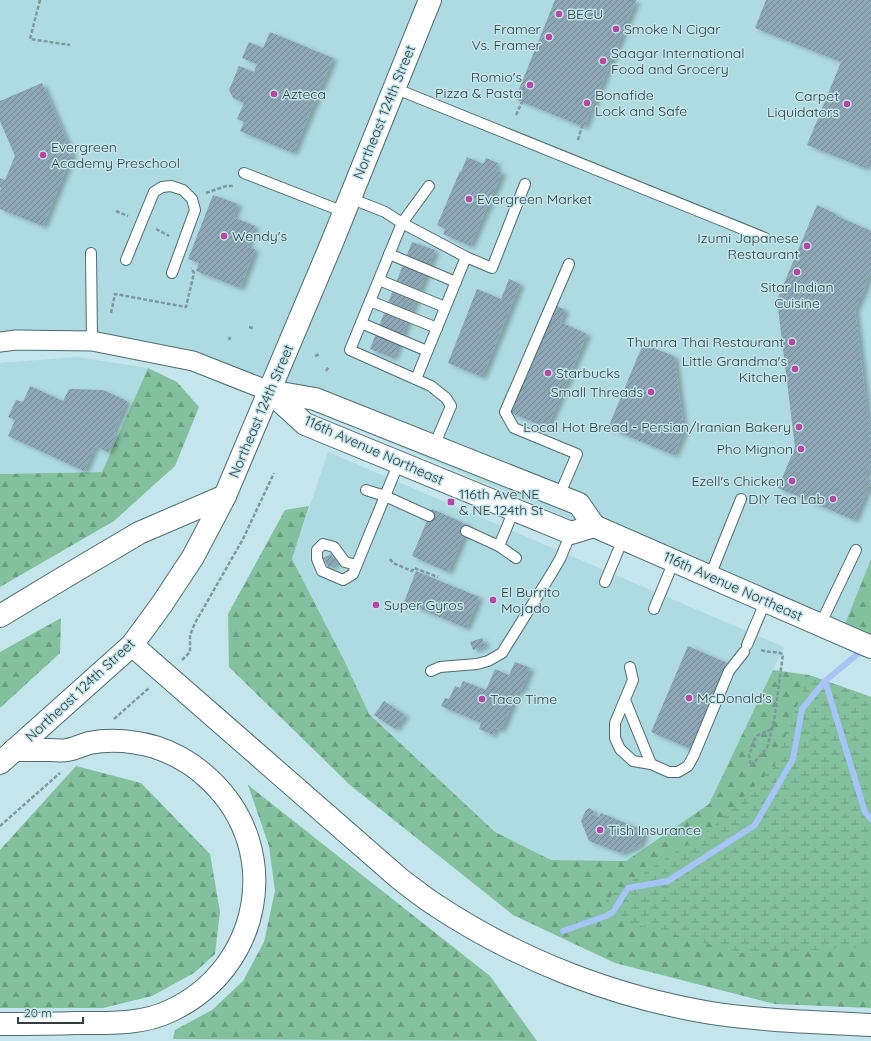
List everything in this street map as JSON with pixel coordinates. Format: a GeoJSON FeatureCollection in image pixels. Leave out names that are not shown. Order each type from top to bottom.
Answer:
{"type":"FeatureCollection","features":[{"type":"Feature","properties":{"kind":"main road","name":"Northeast 124th Street"},"geometry":{"type":"LineString","coordinates":[[7,756],[132,645],[162,604],[193,557],[225,496],[347,205],[430,0]]}},
{"type":"Feature","properties":{"kind":"main road","name":"116th Avenue Northeast"},"geometry":{"type":"LineString","coordinates":[[269,391],[315,399],[579,504],[594,526],[871,647]]}},
{"type":"Feature","properties":{"kind":"main road","name":"116th Avenue Northeast"},"geometry":{"type":"LineString","coordinates":[[269,391],[306,424],[571,533]]}},
{"type":"Feature","properties":{"kind":"main road"},"geometry":{"type":"LineString","coordinates":[[0,616],[139,534],[225,496]]}},
{"type":"Feature","properties":{"kind":"main road"},"geometry":{"type":"LineString","coordinates":[[571,533],[594,526]]}},
{"type":"Feature","properties":{"kind":"main road"},"geometry":{"type":"LineString","coordinates":[[132,645],[400,879],[437,906],[487,936],[537,961],[576,977],[633,996],[711,1013],[761,1019],[871,1025]]}},
{"type":"Feature","properties":{"kind":"main road"},"geometry":{"type":"LineString","coordinates":[[0,1024],[112,1023],[141,1021],[169,1012],[191,1000],[212,984],[230,963],[245,933],[253,903],[255,874],[250,845],[240,818],[223,792],[200,770],[181,758],[154,747],[129,742],[111,741],[89,744],[66,751],[7,756]]}},
{"type":"Feature","properties":{"kind":"street"},"geometry":{"type":"LineString","coordinates":[[0,342],[16,340],[92,340],[193,362],[269,391]]}},
{"type":"Feature","properties":{"kind":"lane"},"geometry":{"type":"LineString","coordinates":[[394,88],[765,238]]}},
{"type":"Feature","properties":{"kind":"lane"},"geometry":{"type":"LineString","coordinates":[[244,173],[347,205],[385,212],[402,223],[466,257],[492,268],[525,184]]}},
{"type":"Feature","properties":{"kind":"lane"},"geometry":{"type":"LineString","coordinates":[[126,260],[154,192],[162,186],[171,186],[183,190],[192,199],[195,210],[172,272]]}},
{"type":"Feature","properties":{"kind":"lane"},"geometry":{"type":"LineString","coordinates":[[429,186],[402,223],[350,350],[431,386],[446,398],[451,406],[434,446]]}},
{"type":"Feature","properties":{"kind":"lane"},"geometry":{"type":"LineString","coordinates":[[91,253],[92,340]]}},
{"type":"Feature","properties":{"kind":"lane"},"geometry":{"type":"LineString","coordinates":[[389,254],[456,282]]}},
{"type":"Feature","properties":{"kind":"lane"},"geometry":{"type":"LineString","coordinates":[[416,379],[466,257]]}},
{"type":"Feature","properties":{"kind":"lane"},"geometry":{"type":"LineString","coordinates":[[559,496],[577,454],[514,428],[506,412],[568,264]]}},
{"type":"Feature","properties":{"kind":"lane"},"geometry":{"type":"LineString","coordinates":[[379,280],[445,308]]}},
{"type":"Feature","properties":{"kind":"lane"},"geometry":{"type":"LineString","coordinates":[[370,301],[436,328]]}},
{"type":"Feature","properties":{"kind":"lane"},"geometry":{"type":"LineString","coordinates":[[361,323],[427,351]]}},
{"type":"Feature","properties":{"kind":"lane"},"geometry":{"type":"LineString","coordinates":[[355,570],[398,462]]}},
{"type":"Feature","properties":{"kind":"lane"},"geometry":{"type":"LineString","coordinates":[[366,490],[385,496],[429,516]]}},
{"type":"Feature","properties":{"kind":"lane"},"geometry":{"type":"LineString","coordinates":[[710,576],[741,499]]}},
{"type":"Feature","properties":{"kind":"lane"},"geometry":{"type":"LineString","coordinates":[[499,546],[514,510]]}},
{"type":"Feature","properties":{"kind":"lane"},"geometry":{"type":"LineString","coordinates":[[466,531],[499,546],[516,558]]}},
{"type":"Feature","properties":{"kind":"lane"},"geometry":{"type":"LineString","coordinates":[[432,671],[440,666],[477,664],[488,661],[502,653],[560,559],[571,533]]}},
{"type":"Feature","properties":{"kind":"lane"},"geometry":{"type":"LineString","coordinates":[[605,582],[623,539]]}},
{"type":"Feature","properties":{"kind":"lane"},"geometry":{"type":"LineString","coordinates":[[823,627],[856,550]]}},
{"type":"Feature","properties":{"kind":"lane"},"geometry":{"type":"LineString","coordinates":[[654,610],[674,561]]}},
{"type":"Feature","properties":{"kind":"lane"},"geometry":{"type":"LineString","coordinates":[[630,667],[633,680],[615,723],[615,738],[620,749],[633,761],[651,764],[669,772],[678,772],[688,766],[694,755],[729,671],[746,649],[766,600]]}},
{"type":"Feature","properties":{"kind":"lane"},"geometry":{"type":"LineString","coordinates":[[625,700],[651,764]]}},
{"type":"Feature","properties":{"kind":"path"},"geometry":{"type":"LineString","coordinates":[[40,0],[30,38],[70,45]]}},
{"type":"Feature","properties":{"kind":"path"},"geometry":{"type":"LineString","coordinates":[[516,115],[522,102]]}},
{"type":"Feature","properties":{"kind":"path"},"geometry":{"type":"LineString","coordinates":[[578,140],[582,126]]}},
{"type":"Feature","properties":{"kind":"path"},"geometry":{"type":"LineString","coordinates":[[111,313],[115,294]]}},
{"type":"Feature","properties":{"kind":"path"},"geometry":{"type":"LineString","coordinates":[[315,356],[320,354]]}},
{"type":"Feature","properties":{"kind":"path"},"geometry":{"type":"LineString","coordinates":[[326,371],[329,366]]}},
{"type":"Feature","properties":{"kind":"path"},"geometry":{"type":"LineString","coordinates":[[390,559],[393,563],[412,571],[414,568],[438,577]]}},
{"type":"Feature","properties":{"kind":"path"},"geometry":{"type":"LineString","coordinates":[[746,649],[769,653],[776,651],[783,654],[774,721],[772,729],[767,748],[751,766],[749,755],[756,736],[772,729]]}},
{"type":"Feature","properties":{"kind":"shaded area"},"geometry":{"type":"Polygon","coordinates":[[[0,0],[871,0],[871,559],[841,634],[269,391],[92,341],[0,342],[0,0]]]}},
{"type":"Feature","properties":{"kind":"shaded area"},"geometry":{"type":"Polygon","coordinates":[[[77,357],[148,368],[102,472],[0,474],[0,363],[77,357]]]}},
{"type":"Feature","properties":{"kind":"shaded area"},"geometry":{"type":"Polygon","coordinates":[[[328,452],[784,647],[709,804],[626,861],[551,860],[495,832],[369,714],[345,662],[292,559],[328,452]]]}},
{"type":"Feature","properties":{"kind":"green space"},"geometry":{"type":"Polygon","coordinates":[[[148,368],[177,382],[199,407],[175,466],[114,521],[0,587],[0,474],[102,472],[148,368]]]}},
{"type":"Feature","properties":{"kind":"green space"},"geometry":{"type":"Polygon","coordinates":[[[309,506],[292,559],[345,662],[369,714],[495,832],[551,860],[626,861],[709,804],[773,670],[809,675],[871,697],[871,1008],[775,1004],[615,963],[513,915],[350,785],[229,667],[228,614],[285,510],[309,506]]]}},
{"type":"Feature","properties":{"kind":"green space"},"geometry":{"type":"Polygon","coordinates":[[[871,559],[871,647],[841,634],[871,559]]]}},
{"type":"Feature","properties":{"kind":"green space"},"geometry":{"type":"Polygon","coordinates":[[[61,618],[60,653],[0,708],[0,652],[61,618]]]}},
{"type":"Feature","properties":{"kind":"green space"},"geometry":{"type":"Polygon","coordinates":[[[809,675],[871,697],[871,947],[746,954],[606,916],[606,900],[713,827],[773,768],[809,675]]]}},
{"type":"Feature","properties":{"kind":"green space"},"geometry":{"type":"Polygon","coordinates":[[[76,766],[141,783],[210,854],[220,912],[215,954],[194,973],[152,996],[103,1008],[0,1008],[0,850],[76,766]]]}},
{"type":"Feature","properties":{"kind":"green space"},"geometry":{"type":"Polygon","coordinates":[[[248,785],[490,976],[537,1041],[173,1039],[175,1030],[212,1010],[243,981],[264,942],[275,891],[269,846],[248,785]]]}},
{"type":"Feature","properties":{"kind":"building"},"geometry":{"type":"Polygon","coordinates":[[[555,0],[636,0],[584,127],[515,99],[555,0]]]}},
{"type":"Feature","properties":{"kind":"building","name":"Carpet Liquidators"},"geometry":{"type":"Polygon","coordinates":[[[766,0],[871,0],[871,164],[868,163],[865,168],[807,145],[841,62],[755,28],[766,0]]]}},
{"type":"Feature","properties":{"kind":"building","name":"Azteca"},"geometry":{"type":"Polygon","coordinates":[[[270,32],[333,58],[293,153],[240,131],[244,122],[237,119],[244,103],[233,98],[229,90],[239,66],[254,72],[257,64],[242,58],[249,42],[263,48],[270,32]]]}},
{"type":"Feature","properties":{"kind":"building","name":"Evergreen Academy Preschool"},"geometry":{"type":"Polygon","coordinates":[[[42,83],[72,154],[43,226],[0,209],[0,178],[5,180],[15,156],[0,121],[0,101],[42,83]]]}},
{"type":"Feature","properties":{"kind":"building","name":"Evergreen Market"},"geometry":{"type":"Polygon","coordinates":[[[467,157],[483,164],[486,158],[497,163],[495,169],[502,173],[470,246],[443,234],[445,229],[437,225],[467,157]]]}},
{"type":"Feature","properties":{"kind":"building","name":"Wendy's"},"geometry":{"type":"Polygon","coordinates":[[[213,195],[238,204],[233,217],[255,226],[247,246],[255,249],[240,288],[196,271],[199,263],[188,259],[213,195]]]}},
{"type":"Feature","properties":{"kind":"building"},"geometry":{"type":"Polygon","coordinates":[[[817,205],[836,214],[835,215],[871,231],[871,272],[855,310],[871,443],[871,463],[865,478],[871,481],[854,520],[778,488],[795,447],[777,300],[817,205]]]}},
{"type":"Feature","properties":{"kind":"building"},"geometry":{"type":"Polygon","coordinates":[[[412,242],[435,250],[393,358],[370,349],[412,242]]]}},
{"type":"Feature","properties":{"kind":"building"},"geometry":{"type":"Polygon","coordinates":[[[509,279],[520,284],[482,377],[448,363],[477,289],[501,299],[509,279]]]}},
{"type":"Feature","properties":{"kind":"building","name":"Starbucks"},"geometry":{"type":"Polygon","coordinates":[[[557,306],[565,310],[560,322],[587,334],[547,428],[509,412],[549,318],[552,319],[557,306]]]}},
{"type":"Feature","properties":{"kind":"building","name":"Small Threads"},"geometry":{"type":"Polygon","coordinates":[[[643,344],[674,356],[684,430],[674,455],[608,428],[643,344]]]}},
{"type":"Feature","properties":{"kind":"building"},"geometry":{"type":"Polygon","coordinates":[[[30,386],[63,401],[69,389],[103,390],[127,401],[113,432],[116,433],[108,452],[95,446],[84,471],[8,436],[15,420],[8,417],[16,400],[23,402],[30,386]]]}},
{"type":"Feature","properties":{"kind":"building"},"geometry":{"type":"Polygon","coordinates":[[[432,509],[468,525],[448,572],[412,556],[432,509]]]}},
{"type":"Feature","properties":{"kind":"building"},"geometry":{"type":"Polygon","coordinates":[[[331,554],[337,563],[329,568],[323,558],[331,554]]]}},
{"type":"Feature","properties":{"kind":"building"},"geometry":{"type":"Polygon","coordinates":[[[416,571],[479,597],[466,628],[404,602],[416,571]]]}},
{"type":"Feature","properties":{"kind":"building"},"geometry":{"type":"Polygon","coordinates":[[[482,638],[485,646],[473,650],[470,642],[482,638]]]}},
{"type":"Feature","properties":{"kind":"building","name":"McDonald's"},"geometry":{"type":"Polygon","coordinates":[[[688,646],[727,663],[691,749],[651,732],[688,646]]]}},
{"type":"Feature","properties":{"kind":"building","name":"Taco Time"},"geometry":{"type":"Polygon","coordinates":[[[515,662],[530,668],[521,691],[518,690],[501,730],[495,728],[493,735],[479,729],[481,723],[441,706],[445,698],[449,699],[455,686],[460,688],[463,681],[486,690],[495,669],[509,675],[515,662]]]}},
{"type":"Feature","properties":{"kind":"building"},"geometry":{"type":"Polygon","coordinates":[[[384,701],[405,715],[395,729],[374,715],[384,701]]]}},
{"type":"Feature","properties":{"kind":"building"},"geometry":{"type":"Polygon","coordinates":[[[590,808],[594,812],[593,815],[599,817],[601,813],[645,831],[640,845],[621,853],[589,841],[581,821],[586,810],[590,808]]]}},
{"type":"Feature","properties":{"kind":"waterway"},"geometry":{"type":"LineString","coordinates":[[563,931],[606,916],[613,912],[628,888],[668,881],[755,825],[793,759],[802,709],[825,681],[865,648]]}},
{"type":"Feature","properties":{"kind":"waterway"},"geometry":{"type":"LineString","coordinates":[[825,681],[865,812],[871,819]]}},
{"type":"Feature","properties":{"kind":"place","name":"BECU"},"geometry":{"type":"Point","coordinates":[559,14]}},
{"type":"Feature","properties":{"kind":"place","name":"Smoke N Cigar"},"geometry":{"type":"Point","coordinates":[616,29]}},
{"type":"Feature","properties":{"kind":"place","name":"Framer Vs. Framer"},"geometry":{"type":"Point","coordinates":[549,37]}},
{"type":"Feature","properties":{"kind":"place","name":"Saagar International Food and Grocery"},"geometry":{"type":"Point","coordinates":[603,61]}},
{"type":"Feature","properties":{"kind":"place","name":"Romio's Pizza & Pasta"},"geometry":{"type":"Point","coordinates":[530,85]}},
{"type":"Feature","properties":{"kind":"place","name":"Azteca"},"geometry":{"type":"Point","coordinates":[274,94]}},
{"type":"Feature","properties":{"kind":"place","name":"Bonafide Lock and Safe"},"geometry":{"type":"Point","coordinates":[587,103]}},
{"type":"Feature","properties":{"kind":"place","name":"Carpet Liquidators"},"geometry":{"type":"Point","coordinates":[847,104]}},
{"type":"Feature","properties":{"kind":"place","name":"Evergreen Academy Preschool"},"geometry":{"type":"Point","coordinates":[43,155]}},
{"type":"Feature","properties":{"kind":"place","name":"Evergreen Market"},"geometry":{"type":"Point","coordinates":[469,199]}},
{"type":"Feature","properties":{"kind":"place","name":"Wendy's"},"geometry":{"type":"Point","coordinates":[224,236]}},
{"type":"Feature","properties":{"kind":"place","name":"Izumi Japanese Restaurant"},"geometry":{"type":"Point","coordinates":[807,246]}},
{"type":"Feature","properties":{"kind":"place","name":"Sitar Indian Cuisine"},"geometry":{"type":"Point","coordinates":[797,272]}},
{"type":"Feature","properties":{"kind":"place","name":"Thumra Thai Restaurant"},"geometry":{"type":"Point","coordinates":[792,342]}},
{"type":"Feature","properties":{"kind":"place","name":"Little Grandma's Kitchen"},"geometry":{"type":"Point","coordinates":[795,369]}},
{"type":"Feature","properties":{"kind":"place","name":"Starbucks"},"geometry":{"type":"Point","coordinates":[548,373]}},
{"type":"Feature","properties":{"kind":"place","name":"Small Threads"},"geometry":{"type":"Point","coordinates":[651,392]}},
{"type":"Feature","properties":{"kind":"place","name":"Local Hot Bread - Persian/Iranian Bakery"},"geometry":{"type":"Point","coordinates":[799,427]}},
{"type":"Feature","properties":{"kind":"place","name":"Pho Mignon"},"geometry":{"type":"Point","coordinates":[801,449]}},
{"type":"Feature","properties":{"kind":"place","name":"Ezell's Chicken"},"geometry":{"type":"Point","coordinates":[792,481]}},
{"type":"Feature","properties":{"kind":"place","name":"DIY Tea Lab"},"geometry":{"type":"Point","coordinates":[833,499]}},
{"type":"Feature","properties":{"kind":"place","name":"116th Ave NE & NE 124th St"},"geometry":{"type":"Point","coordinates":[451,502]}},
{"type":"Feature","properties":{"kind":"place","name":"El Burrito Mojado"},"geometry":{"type":"Point","coordinates":[493,600]}},
{"type":"Feature","properties":{"kind":"place","name":"Super Gyros"},"geometry":{"type":"Point","coordinates":[376,605]}},
{"type":"Feature","properties":{"kind":"place","name":"McDonald's"},"geometry":{"type":"Point","coordinates":[689,698]}},
{"type":"Feature","properties":{"kind":"place","name":"Taco Time"},"geometry":{"type":"Point","coordinates":[482,699]}},
{"type":"Feature","properties":{"kind":"place","name":"Tish Insurance"},"geometry":{"type":"Point","coordinates":[600,830]}}]}
